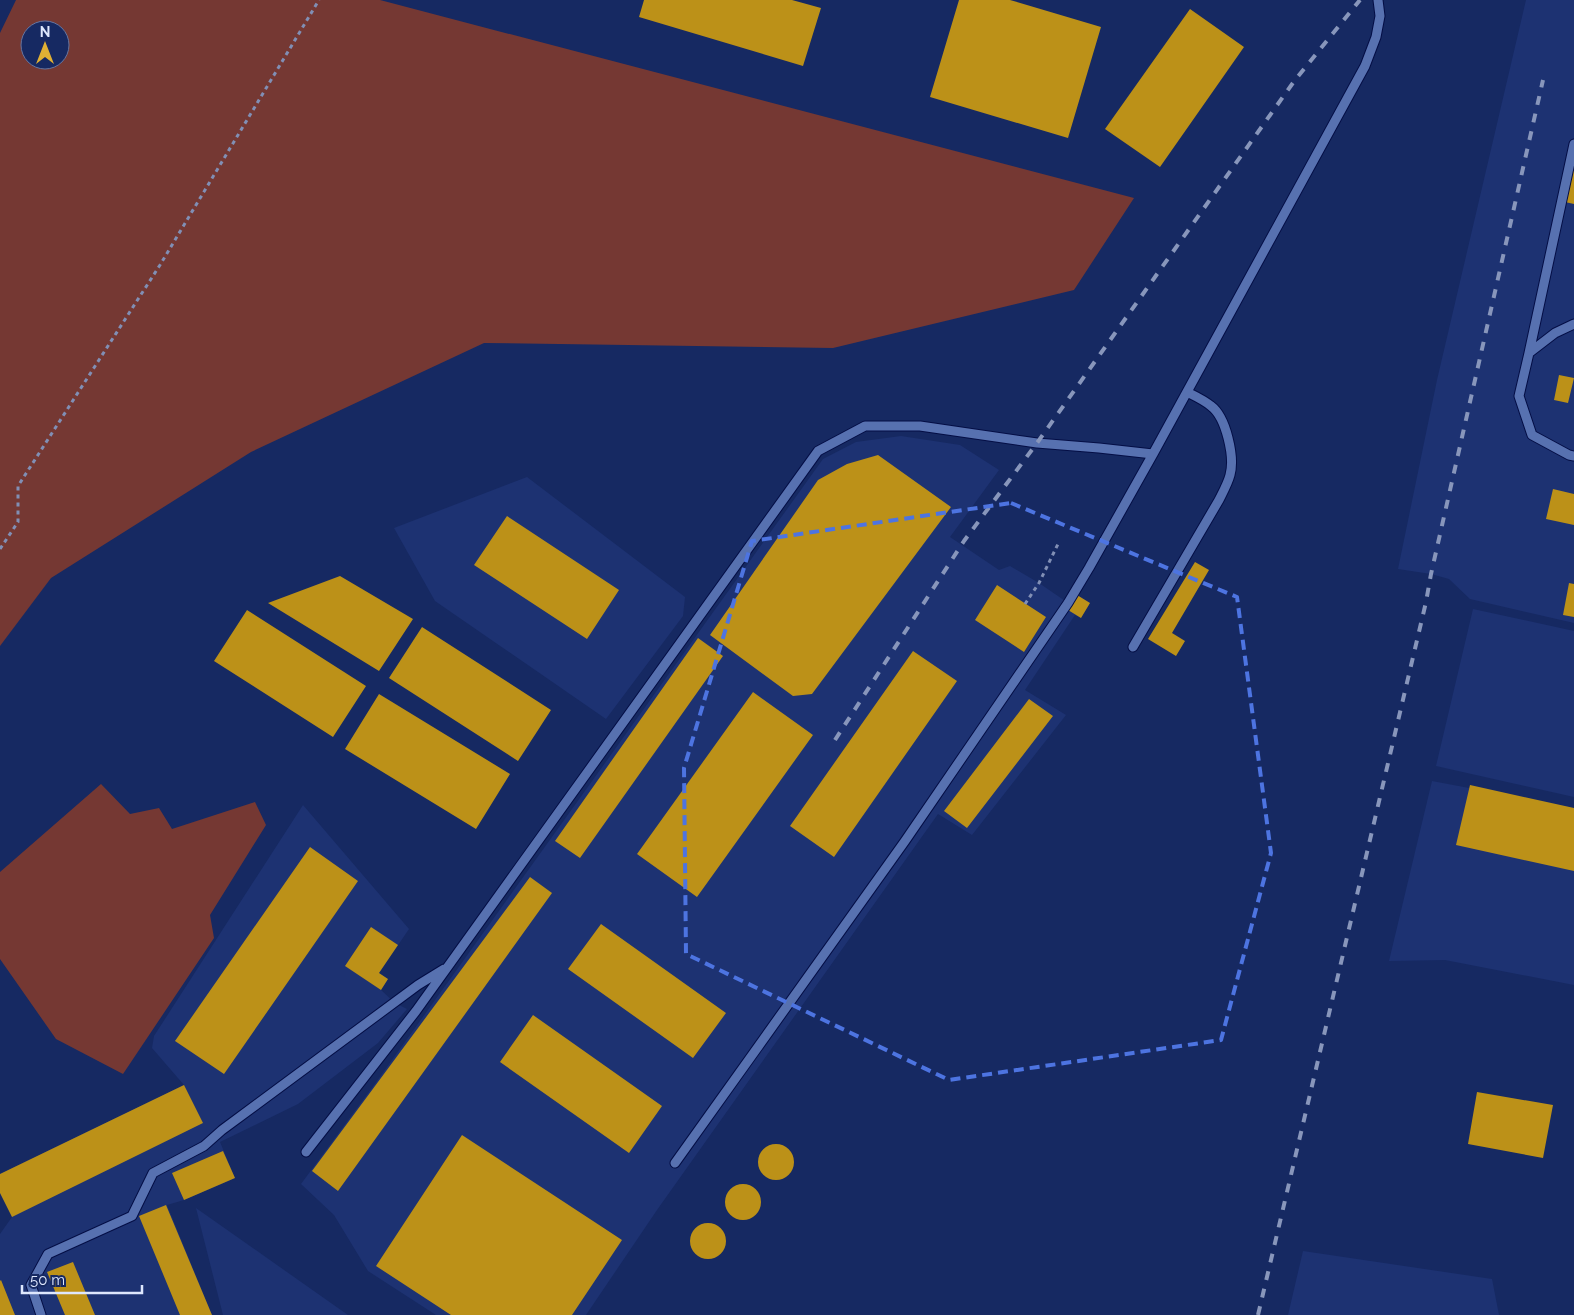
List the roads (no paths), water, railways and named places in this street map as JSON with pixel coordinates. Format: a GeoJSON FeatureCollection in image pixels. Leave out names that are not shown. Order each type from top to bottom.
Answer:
{"type":"FeatureCollection","features":[{"type":"Feature","properties":{"kind":"lane"},"geometry":{"type":"LineString","coordinates":[[675,1163],[905,841],[1090,568],[1365,66],[1380,16],[1378,0]]}},
{"type":"Feature","properties":{"kind":"lane"},"geometry":{"type":"LineString","coordinates":[[1574,144],[1519,396],[1532,435],[1574,456]]}},
{"type":"Feature","properties":{"kind":"lane"},"geometry":{"type":"LineString","coordinates":[[1529,353],[1555,333],[1574,324]]}},
{"type":"Feature","properties":{"kind":"lane"},"geometry":{"type":"LineString","coordinates":[[1132,646],[1219,500],[1230,475],[1231,457],[1228,436],[1221,419],[1212,406],[1188,392]]}},
{"type":"Feature","properties":{"kind":"lane"},"geometry":{"type":"LineString","coordinates":[[306,1152],[416,1011],[818,451],[864,426],[920,426],[1037,443],[1154,454]]}},
{"type":"Feature","properties":{"kind":"lane"},"geometry":{"type":"LineString","coordinates":[[41,1315],[31,1285],[48,1254],[132,1216],[153,1173],[204,1146],[222,1130],[418,985],[448,966]]}},
{"type":"Feature","properties":{"kind":"railway"},"geometry":{"type":"LineString","coordinates":[[835,740],[964,541],[1037,443],[1295,80],[1360,0]]}},
{"type":"Feature","properties":{"kind":"railway"},"geometry":{"type":"LineString","coordinates":[[1258,1315],[1426,602],[1543,80]]}}]}
